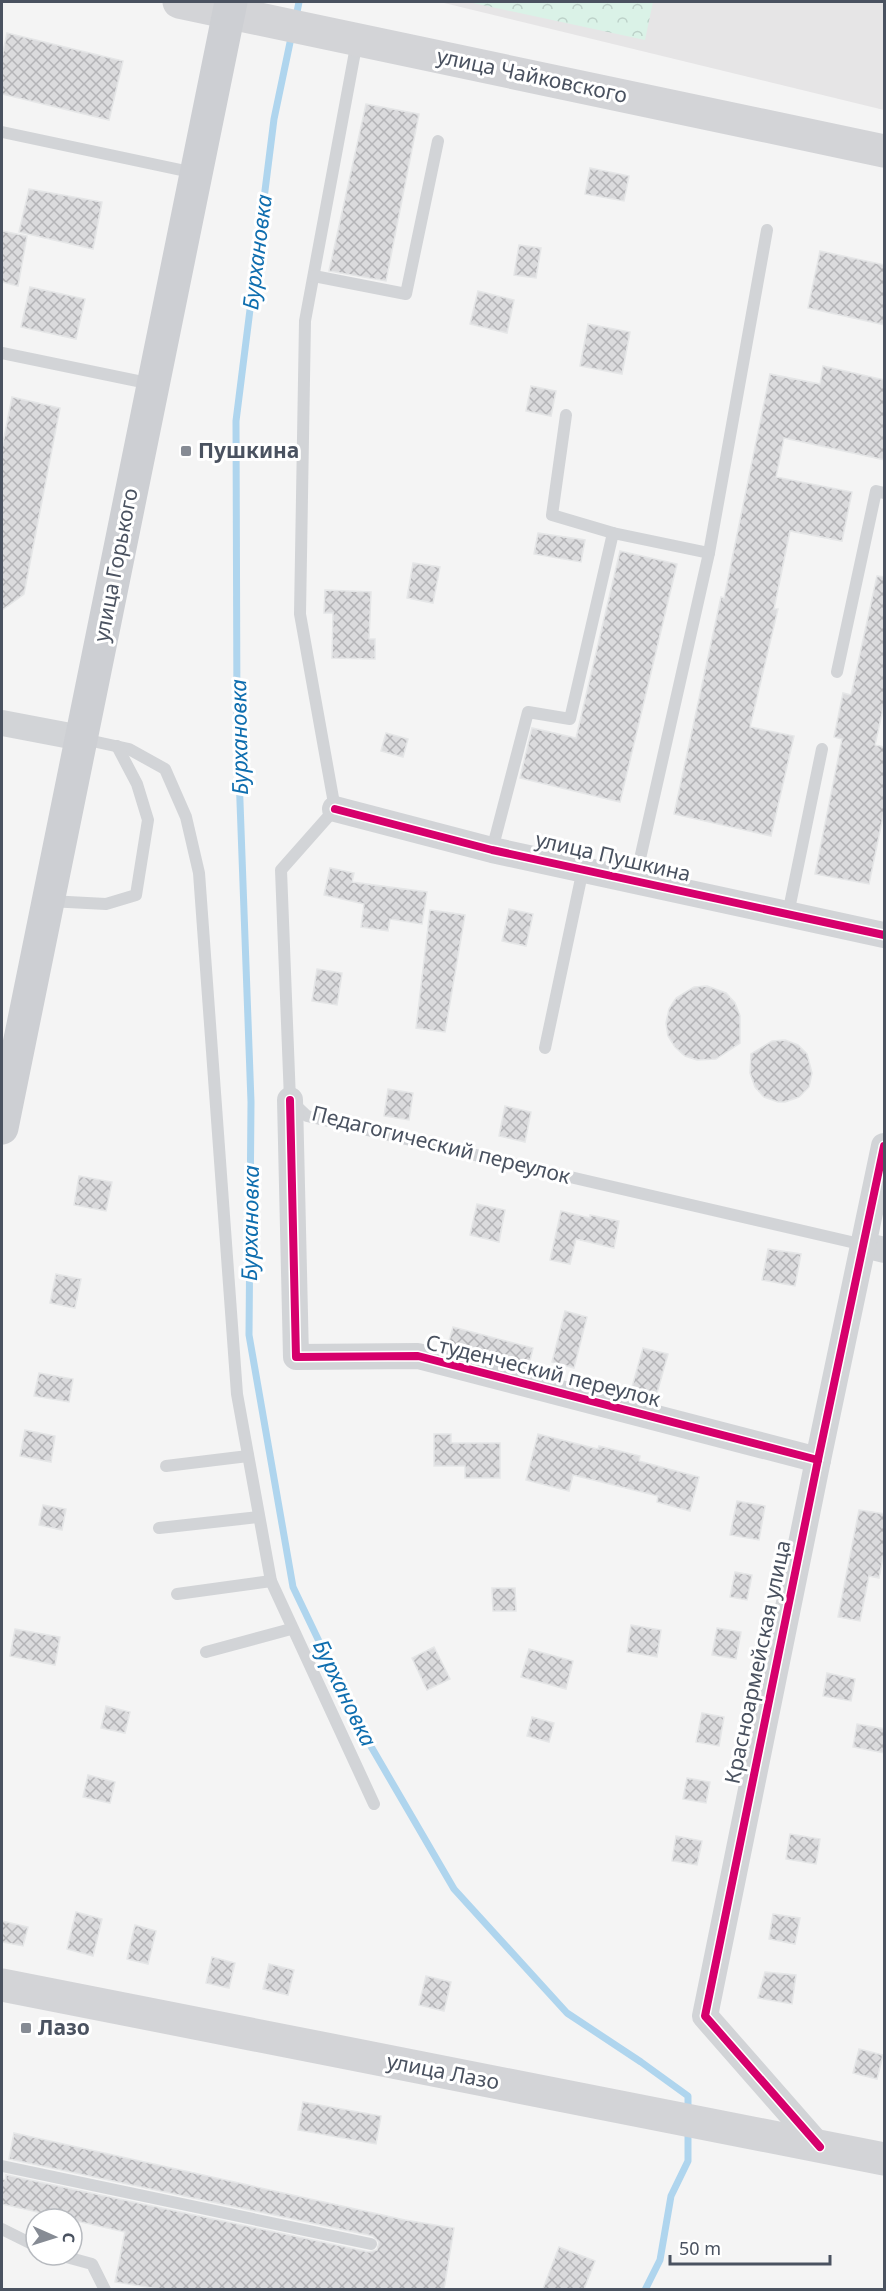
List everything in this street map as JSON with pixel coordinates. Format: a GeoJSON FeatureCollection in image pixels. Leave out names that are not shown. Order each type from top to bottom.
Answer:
{"type":"FeatureCollection","features":[{"type":"Feature","properties":{"kind":"main road","name":"улица Чайковского"},"geometry":{"type":"LineString","coordinates":[[179,2],[230,7],[287,25],[885,151]]}},
{"type":"Feature","properties":{"kind":"main road","name":"улица Горького"},"geometry":{"type":"LineString","coordinates":[[3,1118],[9,1053],[48,901],[230,7]]}},
{"type":"Feature","properties":{"kind":"main road","name":"улица Лазо"},"geometry":{"type":"LineString","coordinates":[[2,1985],[885,2159]]}},
{"type":"Feature","properties":{"kind":"street"},"geometry":{"type":"LineString","coordinates":[[2,723],[81,738]]}},
{"type":"Feature","properties":{"kind":"street","name":"улица Пушкина"},"geometry":{"type":"LineString","coordinates":[[335,809],[492,850],[885,935]]}},
{"type":"Feature","properties":{"kind":"street","name":"Студенческий переулок"},"geometry":{"type":"LineString","coordinates":[[290,1100],[296,1357],[418,1356],[818,1460]]}},
{"type":"Feature","properties":{"kind":"street","name":"Красноармейская улица"},"geometry":{"type":"LineString","coordinates":[[820,2147],[705,2016],[818,1460],[874,1248],[885,1146]]}},
{"type":"Feature","properties":{"kind":"lane"},"geometry":{"type":"LineString","coordinates":[[335,809],[300,614],[305,321],[358,40]]}},
{"type":"Feature","properties":{"kind":"lane"},"geometry":{"type":"LineString","coordinates":[[2,132],[196,174]]}},
{"type":"Feature","properties":{"kind":"lane"},"geometry":{"type":"LineString","coordinates":[[314,276],[406,294],[438,141]]}},
{"type":"Feature","properties":{"kind":"lane"},"geometry":{"type":"LineString","coordinates":[[634,881],[709,553],[767,230]]}},
{"type":"Feature","properties":{"kind":"lane"},"geometry":{"type":"LineString","coordinates":[[2,353],[153,384]]}},
{"type":"Feature","properties":{"kind":"lane"},"geometry":{"type":"LineString","coordinates":[[566,415],[552,515],[612,532],[709,553]]}},
{"type":"Feature","properties":{"kind":"lane"},"geometry":{"type":"LineString","coordinates":[[837,672],[876,491],[885,493]]}},
{"type":"Feature","properties":{"kind":"lane"},"geometry":{"type":"LineString","coordinates":[[492,850],[528,712],[570,719],[612,532]]}},
{"type":"Feature","properties":{"kind":"lane"},"geometry":{"type":"LineString","coordinates":[[81,738],[129,749],[165,769],[186,817],[199,873],[237,1394],[259,1518],[271,1581],[291,1629],[374,1804]]}},
{"type":"Feature","properties":{"kind":"lane"},"geometry":{"type":"LineString","coordinates":[[48,901],[106,904],[136,895],[148,820],[137,784],[117,746]]}},
{"type":"Feature","properties":{"kind":"lane"},"geometry":{"type":"LineString","coordinates":[[788,914],[822,749]]}},
{"type":"Feature","properties":{"kind":"lane","name":"Педагогический переулок"},"geometry":{"type":"LineString","coordinates":[[335,809],[281,870],[290,1100],[307,1116],[874,1248]]}},
{"type":"Feature","properties":{"kind":"lane"},"geometry":{"type":"LineString","coordinates":[[544,1047],[584,869]]}},
{"type":"Feature","properties":{"kind":"lane"},"geometry":{"type":"LineString","coordinates":[[166,1466],[248,1456]]}},
{"type":"Feature","properties":{"kind":"lane"},"geometry":{"type":"LineString","coordinates":[[159,1528],[259,1518]]}},
{"type":"Feature","properties":{"kind":"lane"},"geometry":{"type":"LineString","coordinates":[[177,1594],[271,1581]]}},
{"type":"Feature","properties":{"kind":"lane"},"geometry":{"type":"LineString","coordinates":[[206,1652],[291,1629]]}},
{"type":"Feature","properties":{"kind":"lane"},"geometry":{"type":"LineString","coordinates":[[2,2166],[371,2244]]}},
{"type":"Feature","properties":{"kind":"lane"},"geometry":{"type":"LineString","coordinates":[[2,2229],[24,2240]]}},
{"type":"Feature","properties":{"kind":"lane"},"geometry":{"type":"LineString","coordinates":[[84,2262],[92,2264],[105,2289]]}},
{"type":"Feature","properties":{"kind":"shaded area"},"geometry":{"type":"Polygon","coordinates":[[[440,2],[884,2],[884,110],[440,2]]]}},
{"type":"Feature","properties":{"kind":"green space"},"geometry":{"type":"Polygon","coordinates":[[[468,2],[653,2],[645,40],[468,2]]]}},
{"type":"Feature","properties":{"kind":"building"},"geometry":{"type":"Polygon","coordinates":[[[7,33],[123,61],[109,120],[2,94],[2,57],[7,33]]]}},
{"type":"Feature","properties":{"kind":"building"},"geometry":{"type":"Polygon","coordinates":[[[366,104],[419,114],[386,281],[329,271],[366,104]]]}},
{"type":"Feature","properties":{"kind":"building"},"geometry":{"type":"Polygon","coordinates":[[[590,168],[629,176],[624,201],[585,194],[590,168]]]}},
{"type":"Feature","properties":{"kind":"building"},"geometry":{"type":"Polygon","coordinates":[[[29,189],[102,202],[93,249],[19,232],[29,189]]]}},
{"type":"Feature","properties":{"kind":"building"},"geometry":{"type":"Polygon","coordinates":[[[2,231],[27,236],[18,286],[2,282],[2,231]]]}},
{"type":"Feature","properties":{"kind":"building"},"geometry":{"type":"Polygon","coordinates":[[[519,245],[541,248],[536,278],[514,275],[519,245]]]}},
{"type":"Feature","properties":{"kind":"building"},"geometry":{"type":"Polygon","coordinates":[[[820,251],[885,265],[885,325],[808,308],[820,251]]]}},
{"type":"Feature","properties":{"kind":"building"},"geometry":{"type":"Polygon","coordinates":[[[30,287],[85,299],[76,339],[21,327],[30,287]]]}},
{"type":"Feature","properties":{"kind":"building"},"geometry":{"type":"Polygon","coordinates":[[[478,291],[514,300],[507,333],[470,324],[478,291]]]}},
{"type":"Feature","properties":{"kind":"building"},"geometry":{"type":"Polygon","coordinates":[[[588,324],[630,332],[622,374],[580,366],[588,324]]]}},
{"type":"Feature","properties":{"kind":"building"},"geometry":{"type":"Polygon","coordinates":[[[823,366],[885,380],[885,460],[784,438],[776,477],[852,492],[842,541],[790,531],[774,609],[778,609],[750,727],[794,736],[771,836],[674,814],[721,597],[724,598],[770,374],[820,384],[823,366]]]}},
{"type":"Feature","properties":{"kind":"building"},"geometry":{"type":"Polygon","coordinates":[[[531,386],[556,391],[551,416],[526,411],[531,386]]]}},
{"type":"Feature","properties":{"kind":"building"},"geometry":{"type":"Polygon","coordinates":[[[12,397],[60,408],[24,594],[2,610],[2,448],[12,397]]]}},
{"type":"Feature","properties":{"kind":"building"},"geometry":{"type":"Polygon","coordinates":[[[538,533],[585,540],[581,562],[534,554],[538,533]]]}},
{"type":"Feature","properties":{"kind":"building"},"geometry":{"type":"Polygon","coordinates":[[[620,551],[677,564],[620,802],[520,778],[532,728],[576,738],[620,551]]]}},
{"type":"Feature","properties":{"kind":"building"},"geometry":{"type":"Polygon","coordinates":[[[413,563],[440,567],[433,603],[407,598],[413,563]]]}},
{"type":"Feature","properties":{"kind":"building"},"geometry":{"type":"Polygon","coordinates":[[[877,576],[885,577],[885,700],[875,745],[885,747],[885,807],[869,884],[815,874],[842,739],[834,737],[843,693],[851,695],[877,576]]]}},
{"type":"Feature","properties":{"kind":"building"},"geometry":{"type":"Polygon","coordinates":[[[325,590],[371,592],[369,639],[375,639],[375,659],[332,658],[333,613],[324,613],[325,590]]]}},
{"type":"Feature","properties":{"kind":"building"},"geometry":{"type":"Polygon","coordinates":[[[386,733],[408,739],[403,757],[381,751],[386,733]]]}},
{"type":"Feature","properties":{"kind":"building"},"geometry":{"type":"Polygon","coordinates":[[[330,868],[354,873],[352,882],[427,892],[422,924],[390,919],[388,931],[361,927],[364,904],[324,895],[330,868]]]}},
{"type":"Feature","properties":{"kind":"building"},"geometry":{"type":"Polygon","coordinates":[[[509,909],[533,914],[526,946],[502,941],[509,909]]]}},
{"type":"Feature","properties":{"kind":"building"},"geometry":{"type":"Polygon","coordinates":[[[430,910],[465,915],[445,1032],[416,1028],[430,910]]]}},
{"type":"Feature","properties":{"kind":"building"},"geometry":{"type":"Polygon","coordinates":[[[317,969],[342,973],[337,1005],[312,1001],[317,969]]]}},
{"type":"Feature","properties":{"kind":"building"},"geometry":{"type":"Polygon","coordinates":[[[707,986],[726,993],[735,1003],[740,1016],[740,1043],[716,1059],[697,1060],[685,1056],[675,1047],[668,1036],[666,1023],[669,1009],[676,998],[694,987],[707,986]]]}},
{"type":"Feature","properties":{"kind":"building"},"geometry":{"type":"Polygon","coordinates":[[[785,1040],[798,1045],[807,1054],[812,1073],[809,1087],[799,1097],[778,1102],[764,1097],[755,1087],[750,1073],[751,1054],[772,1041],[785,1040]]]}},
{"type":"Feature","properties":{"kind":"building"},"geometry":{"type":"Polygon","coordinates":[[[388,1089],[413,1093],[409,1120],[384,1116],[388,1089]]]}},
{"type":"Feature","properties":{"kind":"building"},"geometry":{"type":"Polygon","coordinates":[[[505,1106],[531,1112],[525,1142],[499,1136],[505,1106]]]}},
{"type":"Feature","properties":{"kind":"building"},"geometry":{"type":"Polygon","coordinates":[[[79,1176],[112,1182],[106,1211],[74,1205],[79,1176]]]}},
{"type":"Feature","properties":{"kind":"building"},"geometry":{"type":"Polygon","coordinates":[[[477,1204],[505,1210],[499,1242],[470,1235],[477,1204]]]}},
{"type":"Feature","properties":{"kind":"building"},"geometry":{"type":"Polygon","coordinates":[[[561,1211],[590,1218],[590,1215],[619,1221],[614,1248],[576,1239],[570,1264],[550,1260],[561,1211]]]}},
{"type":"Feature","properties":{"kind":"building"},"geometry":{"type":"Polygon","coordinates":[[[768,1249],[801,1254],[795,1286],[762,1280],[768,1249]]]}},
{"type":"Feature","properties":{"kind":"building"},"geometry":{"type":"Polygon","coordinates":[[[56,1274],[81,1279],[75,1308],[50,1303],[56,1274]]]}},
{"type":"Feature","properties":{"kind":"building"},"geometry":{"type":"Polygon","coordinates":[[[565,1311],[587,1317],[574,1368],[552,1362],[565,1311]]]}},
{"type":"Feature","properties":{"kind":"building"},"geometry":{"type":"Polygon","coordinates":[[[453,1327],[533,1348],[528,1369],[447,1348],[453,1327]]]}},
{"type":"Feature","properties":{"kind":"building"},"geometry":{"type":"Polygon","coordinates":[[[643,1348],[668,1354],[657,1393],[632,1387],[643,1348]]]}},
{"type":"Feature","properties":{"kind":"building"},"geometry":{"type":"Polygon","coordinates":[[[39,1373],[73,1379],[69,1402],[34,1396],[39,1373]]]}},
{"type":"Feature","properties":{"kind":"building"},"geometry":{"type":"Polygon","coordinates":[[[25,1430],[55,1436],[51,1462],[20,1456],[25,1430]]]}},
{"type":"Feature","properties":{"kind":"building"},"geometry":{"type":"Polygon","coordinates":[[[434,1434],[451,1434],[451,1443],[500,1443],[500,1478],[465,1478],[465,1466],[434,1466],[434,1434]]]}},
{"type":"Feature","properties":{"kind":"building"},"geometry":{"type":"Polygon","coordinates":[[[538,1434],[598,1449],[599,1446],[640,1456],[639,1461],[699,1477],[690,1511],[657,1502],[658,1496],[573,1475],[569,1491],[526,1480],[538,1434]]]}},
{"type":"Feature","properties":{"kind":"building"},"geometry":{"type":"Polygon","coordinates":[[[737,1501],[765,1506],[759,1540],[730,1535],[737,1501]]]}},
{"type":"Feature","properties":{"kind":"building"},"geometry":{"type":"Polygon","coordinates":[[[43,1505],[66,1509],[62,1530],[39,1525],[43,1505]]]}},
{"type":"Feature","properties":{"kind":"building"},"geometry":{"type":"Polygon","coordinates":[[[859,1510],[885,1514],[885,1547],[879,1578],[869,1576],[860,1621],[838,1617],[859,1510]]]}},
{"type":"Feature","properties":{"kind":"building"},"geometry":{"type":"Polygon","coordinates":[[[735,1572],[752,1575],[747,1600],[730,1597],[735,1572]]]}},
{"type":"Feature","properties":{"kind":"building"},"geometry":{"type":"Polygon","coordinates":[[[492,1588],[515,1588],[516,1611],[493,1611],[492,1588]]]}},
{"type":"Feature","properties":{"kind":"building"},"geometry":{"type":"Polygon","coordinates":[[[631,1625],[661,1630],[657,1657],[627,1652],[631,1625]]]}},
{"type":"Feature","properties":{"kind":"building"},"geometry":{"type":"Polygon","coordinates":[[[717,1628],[741,1632],[736,1659],[712,1655],[717,1628]]]}},
{"type":"Feature","properties":{"kind":"building"},"geometry":{"type":"Polygon","coordinates":[[[15,1629],[60,1637],[55,1665],[10,1656],[15,1629]]]}},
{"type":"Feature","properties":{"kind":"building"},"geometry":{"type":"Polygon","coordinates":[[[434,1647],[450,1679],[427,1690],[412,1658],[434,1647]]]}},
{"type":"Feature","properties":{"kind":"building"},"geometry":{"type":"Polygon","coordinates":[[[529,1649],[573,1661],[566,1689],[521,1677],[529,1649]]]}},
{"type":"Feature","properties":{"kind":"building"},"geometry":{"type":"Polygon","coordinates":[[[827,1673],[855,1679],[851,1701],[823,1696],[827,1673]]]}},
{"type":"Feature","properties":{"kind":"building"},"geometry":{"type":"Polygon","coordinates":[[[106,1706],[130,1712],[125,1733],[101,1728],[106,1706]]]}},
{"type":"Feature","properties":{"kind":"building"},"geometry":{"type":"Polygon","coordinates":[[[702,1713],[724,1717],[719,1746],[696,1742],[702,1713]]]}},
{"type":"Feature","properties":{"kind":"building"},"geometry":{"type":"Polygon","coordinates":[[[532,1717],[554,1723],[549,1742],[527,1736],[532,1717]]]}},
{"type":"Feature","properties":{"kind":"building"},"geometry":{"type":"Polygon","coordinates":[[[857,1724],[885,1729],[885,1753],[853,1747],[857,1724]]]}},
{"type":"Feature","properties":{"kind":"building"},"geometry":{"type":"Polygon","coordinates":[[[88,1775],[115,1782],[110,1803],[83,1797],[88,1775]]]}},
{"type":"Feature","properties":{"kind":"building"},"geometry":{"type":"Polygon","coordinates":[[[687,1778],[710,1782],[706,1803],[683,1799],[687,1778]]]}},
{"type":"Feature","properties":{"kind":"building"},"geometry":{"type":"Polygon","coordinates":[[[790,1834],[820,1839],[816,1864],[786,1859],[790,1834]]]}},
{"type":"Feature","properties":{"kind":"building"},"geometry":{"type":"Polygon","coordinates":[[[676,1836],[702,1841],[697,1865],[672,1861],[676,1836]]]}},
{"type":"Feature","properties":{"kind":"building"},"geometry":{"type":"Polygon","coordinates":[[[76,1912],[102,1919],[93,1956],[67,1949],[76,1912]]]}},
{"type":"Feature","properties":{"kind":"building"},"geometry":{"type":"Polygon","coordinates":[[[773,1914],[800,1918],[795,1944],[769,1939],[773,1914]]]}},
{"type":"Feature","properties":{"kind":"building"},"geometry":{"type":"Polygon","coordinates":[[[2,1921],[28,1927],[23,1946],[2,1942],[2,1921]]]}},
{"type":"Feature","properties":{"kind":"building"},"geometry":{"type":"Polygon","coordinates":[[[135,1925],[156,1931],[148,1964],[127,1959],[135,1925]]]}},
{"type":"Feature","properties":{"kind":"building"},"geometry":{"type":"Polygon","coordinates":[[[212,1957],[235,1963],[229,1988],[206,1983],[212,1957]]]}},
{"type":"Feature","properties":{"kind":"building"},"geometry":{"type":"Polygon","coordinates":[[[269,1964],[294,1970],[288,1995],[263,1989],[269,1964]]]}},
{"type":"Feature","properties":{"kind":"building"},"geometry":{"type":"Polygon","coordinates":[[[765,1972],[796,1975],[792,2004],[758,1998],[765,1972]]]}},
{"type":"Feature","properties":{"kind":"building"},"geometry":{"type":"Polygon","coordinates":[[[426,1976],[451,1982],[444,2011],[419,2005],[426,1976]]]}},
{"type":"Feature","properties":{"kind":"building"},"geometry":{"type":"Polygon","coordinates":[[[859,2049],[883,2055],[877,2079],[853,2073],[859,2049]]]}},
{"type":"Feature","properties":{"kind":"building"},"geometry":{"type":"Polygon","coordinates":[[[303,2102],[381,2116],[376,2144],[298,2130],[303,2102]]]}},
{"type":"Feature","properties":{"kind":"building"},"geometry":{"type":"Polygon","coordinates":[[[14,2133],[405,2220],[454,2228],[444,2289],[159,2289],[115,2282],[125,2232],[84,2223],[84,2207],[24,2207],[24,2209],[2,2204],[2,2179],[6,2180],[6,2175],[369,2252],[377,2250],[379,2242],[373,2236],[9,2159],[14,2133]]]}},
{"type":"Feature","properties":{"kind":"building"},"geometry":{"type":"Polygon","coordinates":[[[559,2247],[595,2261],[584,2289],[543,2289],[559,2247]]]}},
{"type":"Feature","properties":{"kind":"waterway","name":"Бурхановка"},"geometry":{"type":"LineString","coordinates":[[296,17],[299,2]]}},
{"type":"Feature","properties":{"kind":"waterway","name":"Бурхановка"},"geometry":{"type":"LineString","coordinates":[[292,33],[274,119],[236,421],[237,720],[251,1102],[249,1335],[293,1587],[362,1731],[454,1889],[567,2013],[688,2096],[688,2110]]}},
{"type":"Feature","properties":{"kind":"waterway","name":"Бурхановка"},"geometry":{"type":"LineString","coordinates":[[645,2290],[660,2260],[671,2196],[688,2161],[688,2130]]}},
{"type":"Feature","properties":{"kind":"cycle path"},"geometry":{"type":"LineString","coordinates":[[335,809],[492,850],[884,935]]}},
{"type":"Feature","properties":{"kind":"cycle path"},"geometry":{"type":"LineString","coordinates":[[290,1100],[296,1357],[418,1356],[818,1460]]}},
{"type":"Feature","properties":{"kind":"cycle path"},"geometry":{"type":"LineString","coordinates":[[820,2147],[705,2016],[884,1146]]}},
{"type":"Feature","properties":{"kind":"place","name":"Пушкина"},"geometry":{"type":"Point","coordinates":[186,451]}},
{"type":"Feature","properties":{"kind":"place","name":"Лазо"},"geometry":{"type":"Point","coordinates":[26,2028]}}]}
